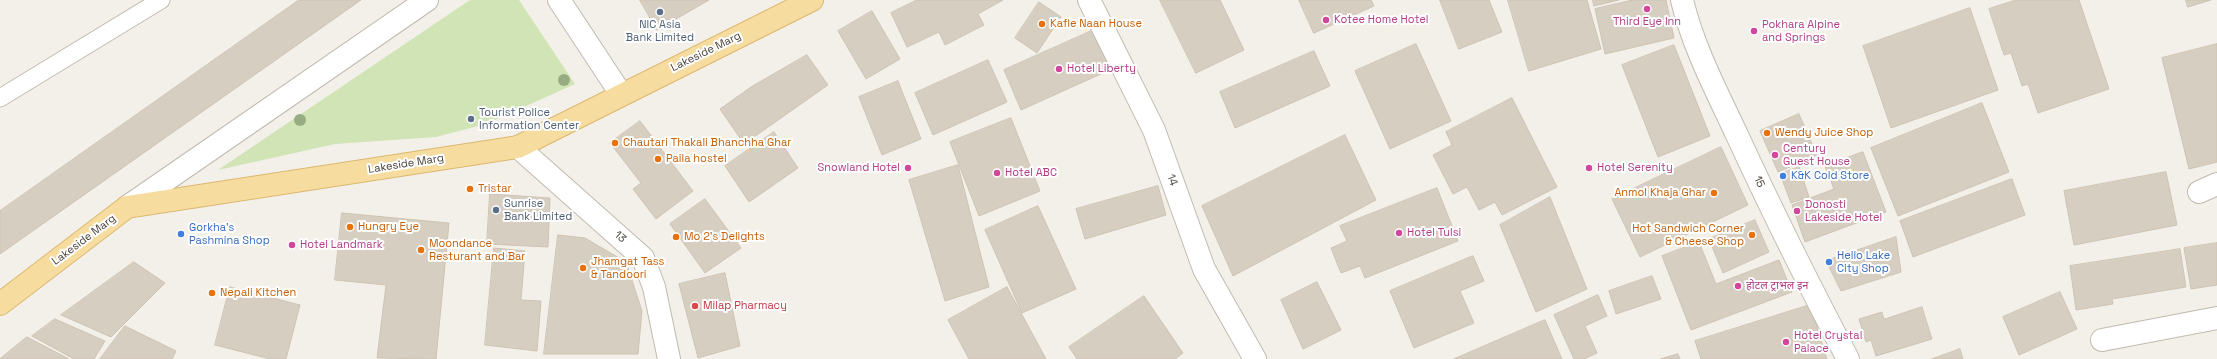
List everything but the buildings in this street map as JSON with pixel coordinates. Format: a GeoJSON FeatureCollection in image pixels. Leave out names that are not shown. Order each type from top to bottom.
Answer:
{"type":"FeatureCollection","features":[{"type":"Feature","properties":{"kind":"main road","name":"Lakeside Marg"},"geometry":{"type":"LineString","coordinates":[[0,304],[127,207],[518,147],[621,94],[812,0]]}},
{"type":"Feature","properties":{"kind":"street"},"geometry":{"type":"LineString","coordinates":[[127,207],[427,0]]}},
{"type":"Feature","properties":{"kind":"street"},"geometry":{"type":"LineString","coordinates":[[559,0],[621,94]]}},
{"type":"Feature","properties":{"kind":"street","name":"14"},"geometry":{"type":"LineString","coordinates":[[1089,0],[1154,130],[1204,269],[1256,359]]}},
{"type":"Feature","properties":{"kind":"street","name":"15"},"geometry":{"type":"LineString","coordinates":[[1682,0],[1703,59],[1764,194],[1848,359]]}},
{"type":"Feature","properties":{"kind":"street","name":"13"},"geometry":{"type":"LineString","coordinates":[[518,147],[643,258],[654,287],[669,359]]}},
{"type":"Feature","properties":{"kind":"street"},"geometry":{"type":"LineString","coordinates":[[2102,340],[2217,318]]}},
{"type":"Feature","properties":{"kind":"lane"},"geometry":{"type":"LineString","coordinates":[[0,98],[161,0]]}},
{"type":"Feature","properties":{"kind":"green space"},"geometry":{"type":"Polygon","coordinates":[[[470,0],[519,0],[575,84],[486,124],[436,137],[335,144],[218,170],[470,0]]]}},
{"type":"Feature","properties":{"kind":"place","name":"Third Eye Inn"},"geometry":{"type":"Point","coordinates":[1647,9]}},
{"type":"Feature","properties":{"kind":"place","name":"NIC Asia Bank Limited"},"geometry":{"type":"Point","coordinates":[660,12]}},
{"type":"Feature","properties":{"kind":"place","name":"Kotee Home Hotel"},"geometry":{"type":"Point","coordinates":[1326,20]}},
{"type":"Feature","properties":{"kind":"place","name":"Kafle Naan House"},"geometry":{"type":"Point","coordinates":[1042,24]}},
{"type":"Feature","properties":{"kind":"place","name":"Pokhara Alpine and Springs"},"geometry":{"type":"Point","coordinates":[1754,31]}},
{"type":"Feature","properties":{"kind":"place","name":"Hotel Liberty"},"geometry":{"type":"Point","coordinates":[1059,69]}},
{"type":"Feature","properties":{"kind":"place","name":"Tourist Police Information Center"},"geometry":{"type":"Point","coordinates":[471,119]}},
{"type":"Feature","properties":{"kind":"place","name":"Wendy Juice Shop"},"geometry":{"type":"Point","coordinates":[1767,133]}},
{"type":"Feature","properties":{"kind":"place","name":"Chautari Thakali Bhanchha Ghar"},"geometry":{"type":"Point","coordinates":[615,143]}},
{"type":"Feature","properties":{"kind":"place","name":"Century Guest House"},"geometry":{"type":"Point","coordinates":[1775,155]}},
{"type":"Feature","properties":{"kind":"place","name":"Paila hostel"},"geometry":{"type":"Point","coordinates":[658,159]}},
{"type":"Feature","properties":{"kind":"place","name":"Snowland Hotel"},"geometry":{"type":"Point","coordinates":[908,168]}},
{"type":"Feature","properties":{"kind":"place","name":"Hotel Serenity"},"geometry":{"type":"Point","coordinates":[1589,168]}},
{"type":"Feature","properties":{"kind":"place","name":"Hotel ABC"},"geometry":{"type":"Point","coordinates":[997,173]}},
{"type":"Feature","properties":{"kind":"place","name":"K&K Cold Store"},"geometry":{"type":"Point","coordinates":[1783,176]}},
{"type":"Feature","properties":{"kind":"place","name":"Tristar"},"geometry":{"type":"Point","coordinates":[470,189]}},
{"type":"Feature","properties":{"kind":"place","name":"Anmol Khaja Ghar"},"geometry":{"type":"Point","coordinates":[1714,193]}},
{"type":"Feature","properties":{"kind":"place","name":"Sunrise Bank Limited"},"geometry":{"type":"Point","coordinates":[496,210]}},
{"type":"Feature","properties":{"kind":"place","name":"Donosti Lakeside Hotel"},"geometry":{"type":"Point","coordinates":[1797,211]}},
{"type":"Feature","properties":{"kind":"place","name":"Hungry Eye"},"geometry":{"type":"Point","coordinates":[350,227]}},
{"type":"Feature","properties":{"kind":"place","name":"Hotel Tulsi"},"geometry":{"type":"Point","coordinates":[1399,233]}},
{"type":"Feature","properties":{"kind":"place","name":"Gorkha's Pashmina Shop"},"geometry":{"type":"Point","coordinates":[181,234]}},
{"type":"Feature","properties":{"kind":"place","name":"Hot Sandwich Corner & Cheese Shop"},"geometry":{"type":"Point","coordinates":[1752,235]}},
{"type":"Feature","properties":{"kind":"place","name":"Mo 2's Delights"},"geometry":{"type":"Point","coordinates":[676,237]}},
{"type":"Feature","properties":{"kind":"place","name":"Hotel Landmark"},"geometry":{"type":"Point","coordinates":[292,245]}},
{"type":"Feature","properties":{"kind":"place","name":"Moondance Resturant and Bar"},"geometry":{"type":"Point","coordinates":[421,250]}},
{"type":"Feature","properties":{"kind":"place","name":"Hello Lake City Shop"},"geometry":{"type":"Point","coordinates":[1829,262]}},
{"type":"Feature","properties":{"kind":"place","name":"Jhamgat Tass & Tandoori"},"geometry":{"type":"Point","coordinates":[583,268]}},
{"type":"Feature","properties":{"kind":"place","name":"होटल ट्राभल इन"},"geometry":{"type":"Point","coordinates":[1738,286]}},
{"type":"Feature","properties":{"kind":"place","name":"Nepali Kitchen"},"geometry":{"type":"Point","coordinates":[212,293]}},
{"type":"Feature","properties":{"kind":"place","name":"Milap Pharmacy"},"geometry":{"type":"Point","coordinates":[695,306]}},
{"type":"Feature","properties":{"kind":"place","name":"Hotel Crystal Palace"},"geometry":{"type":"Point","coordinates":[1786,342]}}]}
